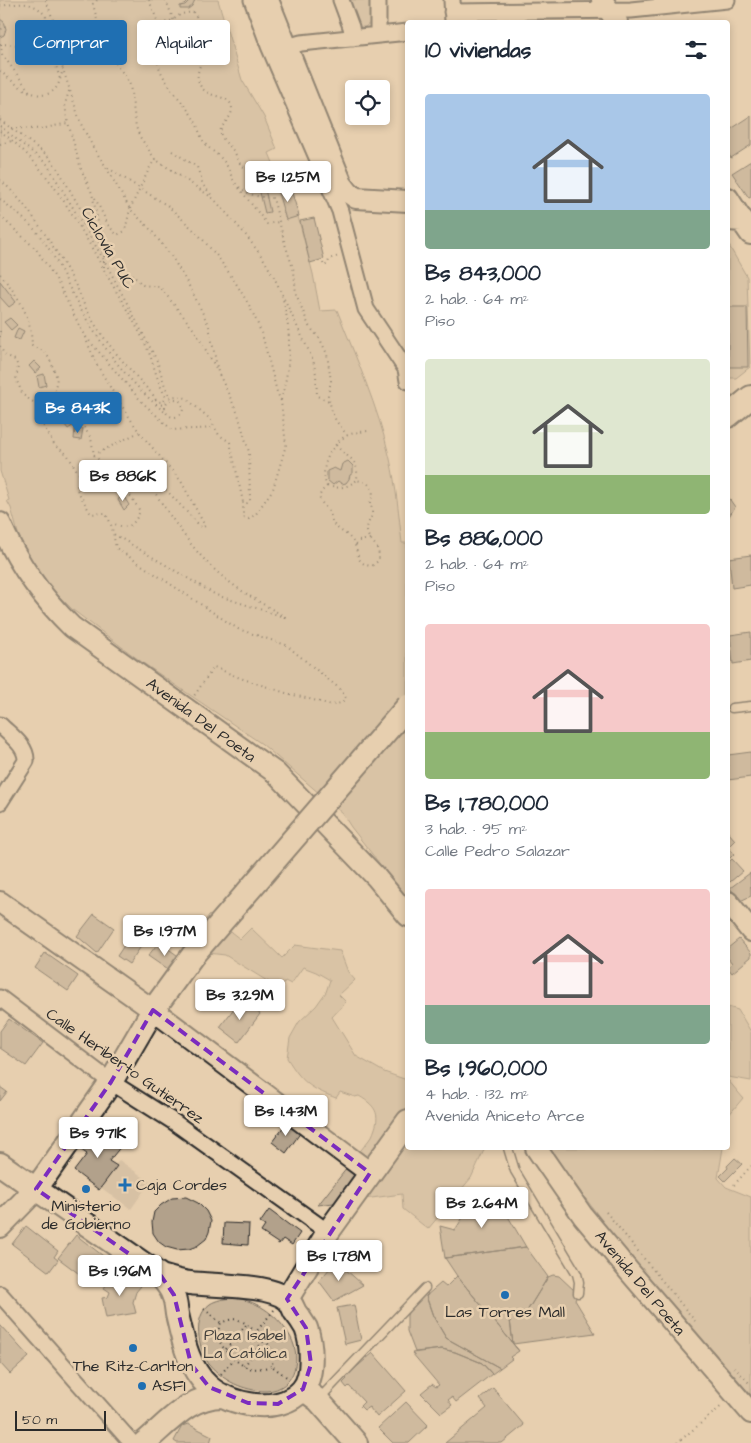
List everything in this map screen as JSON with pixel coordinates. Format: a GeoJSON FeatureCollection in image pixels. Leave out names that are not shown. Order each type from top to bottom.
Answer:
{"type":"FeatureCollection","features":[{"type":"Feature","properties":{"kind":"main road"},"geometry":{"type":"LineString","coordinates":[[268,0],[342,184],[349,194],[356,198],[405,201]]}},
{"type":"Feature","properties":{"kind":"main road"},"geometry":{"type":"LineString","coordinates":[[730,202],[740,224]]}},
{"type":"Feature","properties":{"kind":"main road"},"geometry":{"type":"LineString","coordinates":[[730,414],[751,397]]}},
{"type":"Feature","properties":{"kind":"main road","name":"Avenida Del Poeta"},"geometry":{"type":"LineString","coordinates":[[0,523],[15,554],[52,608],[91,641],[276,773],[376,877],[405,912]]}},
{"type":"Feature","properties":{"kind":"main road"},"geometry":{"type":"LineString","coordinates":[[0,1226],[36,1189],[111,1082],[153,1010],[193,955],[405,709]]}},
{"type":"Feature","properties":{"kind":"main road"},"geometry":{"type":"LineString","coordinates":[[0,902],[153,1010],[372,1170]]}},
{"type":"Feature","properties":{"kind":"main road"},"geometry":{"type":"LineString","coordinates":[[730,905],[751,931]]}},
{"type":"Feature","properties":{"kind":"main road"},"geometry":{"type":"LineString","coordinates":[[288,1300],[328,1232],[405,1125]]}},
{"type":"Feature","properties":{"kind":"main road","name":"Avenida Del Poeta"},"geometry":{"type":"LineString","coordinates":[[537,1150],[583,1216],[751,1413]]}},
{"type":"Feature","properties":{"kind":"main road"},"geometry":{"type":"LineString","coordinates":[[0,1164],[161,1276],[174,1295],[185,1348],[191,1364],[198,1376],[209,1387],[222,1385],[248,1403],[265,1405],[278,1404],[292,1399],[304,1390],[310,1371],[310,1348],[306,1328],[288,1300],[264,1290],[189,1283],[161,1276]]}},
{"type":"Feature","properties":{"kind":"main road"},"geometry":{"type":"LineString","coordinates":[[190,1404],[194,1386],[191,1364]]}},
{"type":"Feature","properties":{"kind":"main road"},"geometry":{"type":"LineString","coordinates":[[144,1443],[190,1404],[201,1398],[212,1396],[222,1385]]}},
{"type":"Feature","properties":{"kind":"main road"},"geometry":{"type":"LineString","coordinates":[[304,1390],[356,1443]]}},
{"type":"Feature","properties":{"kind":"street"},"geometry":{"type":"LineString","coordinates":[[252,0],[269,46],[340,211],[366,309],[405,368]]}},
{"type":"Feature","properties":{"kind":"street"},"geometry":{"type":"LineString","coordinates":[[341,0],[353,38]]}},
{"type":"Feature","properties":{"kind":"street"},"geometry":{"type":"LineString","coordinates":[[378,0],[378,34]]}},
{"type":"Feature","properties":{"kind":"street"},"geometry":{"type":"LineString","coordinates":[[452,11],[609,11],[727,0]]}},
{"type":"Feature","properties":{"kind":"street"},"geometry":{"type":"LineString","coordinates":[[287,47],[301,43],[405,32]]}},
{"type":"Feature","properties":{"kind":"street"},"geometry":{"type":"LineString","coordinates":[[0,725],[25,750],[26,761],[0,802]]}},
{"type":"Feature","properties":{"kind":"street","name":"Calle Heriberto Gutierrez"},"geometry":{"type":"LineString","coordinates":[[0,998],[111,1082],[174,1122],[328,1232]]}},
{"type":"Feature","properties":{"kind":"street"},"geometry":{"type":"LineString","coordinates":[[0,1294],[132,1443]]}},
{"type":"Feature","properties":{"kind":"lane"},"geometry":{"type":"LineString","coordinates":[[732,708],[751,706]]}},
{"type":"Feature","properties":{"kind":"lane"},"geometry":{"type":"LineString","coordinates":[[509,1150],[515,1171],[577,1274],[579,1282],[578,1292]]}},
{"type":"Feature","properties":{"kind":"lane"},"geometry":{"type":"LineString","coordinates":[[304,1390],[425,1288]]}},
{"type":"Feature","properties":{"kind":"path"},"geometry":{"type":"LineString","coordinates":[[46,0],[57,31],[59,57],[85,132],[130,209],[172,257],[192,291],[209,326],[218,372]]}},
{"type":"Feature","properties":{"kind":"path"},"geometry":{"type":"LineString","coordinates":[[97,0],[93,4],[101,40],[127,80],[140,138],[155,159],[214,199]]}},
{"type":"Feature","properties":{"kind":"path"},"geometry":{"type":"LineString","coordinates":[[150,0],[157,20]]}},
{"type":"Feature","properties":{"kind":"path"},"geometry":{"type":"LineString","coordinates":[[166,0],[173,20],[186,12],[193,12],[197,20]]}},
{"type":"Feature","properties":{"kind":"path"},"geometry":{"type":"LineString","coordinates":[[0,6],[30,3],[41,8],[46,17],[42,35],[53,56],[60,79]]}},
{"type":"Feature","properties":{"kind":"path"},"geometry":{"type":"LineString","coordinates":[[0,24],[2,28],[0,33]]}},
{"type":"Feature","properties":{"kind":"path"},"geometry":{"type":"LineString","coordinates":[[15,45],[1,44],[2,54],[31,92]]}},
{"type":"Feature","properties":{"kind":"path"},"geometry":{"type":"LineString","coordinates":[[159,65],[160,70],[196,122],[205,144],[227,166],[237,186],[267,224],[279,222]]}},
{"type":"Feature","properties":{"kind":"path"},"geometry":{"type":"LineString","coordinates":[[200,65],[197,78],[200,86],[208,94],[222,97],[231,105],[232,111],[230,116],[222,125],[220,132],[225,144],[244,167]]}},
{"type":"Feature","properties":{"kind":"path"},"geometry":{"type":"LineString","coordinates":[[0,71],[13,82],[31,92],[45,94],[52,92],[57,87],[63,69]]}},
{"type":"Feature","properties":{"kind":"path"},"geometry":{"type":"LineString","coordinates":[[69,90],[65,104],[68,123],[81,168],[108,225],[117,235],[126,231],[130,209],[155,159]]}},
{"type":"Feature","properties":{"kind":"path"},"geometry":{"type":"LineString","coordinates":[[0,120],[47,155],[58,169],[98,240],[104,256],[104,270]]}},
{"type":"Feature","properties":{"kind":"path"},"geometry":{"type":"LineString","coordinates":[[11,128],[41,129],[68,123]]}},
{"type":"Feature","properties":{"kind":"path","name":"Ciclovía PUC"},"geometry":{"type":"LineString","coordinates":[[0,126],[47,164],[104,260],[157,361],[170,398],[182,403],[182,413],[174,418],[166,413]]}},
{"type":"Feature","properties":{"kind":"path"},"geometry":{"type":"LineString","coordinates":[[0,131],[31,156],[50,180],[104,270],[149,354],[166,397],[177,396],[186,398],[210,419],[219,435],[230,442],[243,502],[243,517],[249,519],[256,514],[273,489],[286,445],[281,401],[257,322],[234,280],[198,234],[168,206],[106,167]]}},
{"type":"Feature","properties":{"kind":"path"},"geometry":{"type":"LineString","coordinates":[[0,144],[13,141]]}},
{"type":"Feature","properties":{"kind":"path"},"geometry":{"type":"LineString","coordinates":[[172,151],[197,167],[203,185],[263,258],[281,291],[313,360],[317,396],[330,401]]}},
{"type":"Feature","properties":{"kind":"path"},"geometry":{"type":"LineString","coordinates":[[0,180],[21,200],[48,241],[76,286],[87,310],[107,343],[153,395],[156,401],[164,401],[166,397]]}},
{"type":"Feature","properties":{"kind":"path"},"geometry":{"type":"LineString","coordinates":[[237,186],[254,197],[273,198],[294,271],[296,294],[309,326],[320,339],[327,354],[331,381],[328,395],[336,421],[347,436]]}},
{"type":"Feature","properties":{"kind":"path"},"geometry":{"type":"LineString","coordinates":[[92,193],[98,222],[108,247],[118,262],[142,285],[160,287],[195,331],[218,372],[238,414],[249,452],[250,501],[247,504],[243,502]]}},
{"type":"Feature","properties":{"kind":"path"},"geometry":{"type":"LineString","coordinates":[[0,199],[34,230],[60,267],[81,309],[106,349],[154,404],[166,413]]}},
{"type":"Feature","properties":{"kind":"path"},"geometry":{"type":"LineString","coordinates":[[0,216],[36,249],[56,280],[97,364],[139,432],[181,481],[205,526],[202,528],[152,475],[135,463],[190,544],[216,572],[254,599],[287,618],[216,595],[112,533]]}},
{"type":"Feature","properties":{"kind":"path"},"geometry":{"type":"LineString","coordinates":[[323,263],[324,266],[328,264],[330,259],[351,253]]}},
{"type":"Feature","properties":{"kind":"path"},"geometry":{"type":"LineString","coordinates":[[0,274],[23,307],[32,328],[32,346],[45,352],[50,360],[57,378],[54,394],[75,414],[91,438],[94,455],[122,483],[140,511],[136,521],[131,525],[119,526],[112,523],[105,513],[91,514],[76,488],[82,479]]}},
{"type":"Feature","properties":{"kind":"path"},"geometry":{"type":"LineString","coordinates":[[281,291],[288,320],[290,341],[288,366],[281,401]]}},
{"type":"Feature","properties":{"kind":"path"},"geometry":{"type":"LineString","coordinates":[[0,332],[0,338]]}},
{"type":"Feature","properties":{"kind":"path"},"geometry":{"type":"LineString","coordinates":[[84,335],[142,402],[172,430],[215,428]]}},
{"type":"Feature","properties":{"kind":"path"},"geometry":{"type":"LineString","coordinates":[[0,346],[4,354],[15,360],[18,366],[16,379],[23,395],[39,406],[45,416],[43,426],[55,446],[67,454],[82,479]]}},
{"type":"Feature","properties":{"kind":"path"},"geometry":{"type":"LineString","coordinates":[[166,413],[165,405],[170,398]]}},
{"type":"Feature","properties":{"kind":"path"},"geometry":{"type":"LineString","coordinates":[[154,404],[165,405]]}},
{"type":"Feature","properties":{"kind":"path"},"geometry":{"type":"LineString","coordinates":[[327,486],[324,480],[325,466],[330,453],[347,436],[356,432],[368,431]]}},
{"type":"Feature","properties":{"kind":"path"},"geometry":{"type":"LineString","coordinates":[[94,455],[139,432]]}},
{"type":"Feature","properties":{"kind":"path"},"geometry":{"type":"LineString","coordinates":[[327,486],[346,488],[356,480],[357,466],[355,462],[346,456],[336,445]]}},
{"type":"Feature","properties":{"kind":"path"},"geometry":{"type":"LineString","coordinates":[[82,479],[114,476]]}},
{"type":"Feature","properties":{"kind":"path"},"geometry":{"type":"LineString","coordinates":[[327,486],[320,494],[321,503],[329,512],[333,523],[339,530],[351,538],[356,545],[361,563],[372,566],[378,560],[379,552],[375,543],[370,539],[367,530],[372,517],[370,502],[373,490],[367,482],[356,480]]}},
{"type":"Feature","properties":{"kind":"path"},"geometry":{"type":"LineString","coordinates":[[112,523],[112,533],[116,548],[238,629],[286,645],[340,689],[346,698],[341,703],[332,705],[240,678],[214,666],[186,708]]}},
{"type":"Feature","properties":{"kind":"path"},"geometry":{"type":"LineString","coordinates":[[356,545],[359,541],[370,539]]}},
{"type":"Feature","properties":{"kind":"path"},"geometry":{"type":"LineString","coordinates":[[734,1185],[751,1166]]}},
{"type":"Feature","properties":{"kind":"path"},"geometry":{"type":"LineString","coordinates":[[606,1212],[700,1327]]}},
{"type":"Feature","properties":{"kind":"path"},"geometry":{"type":"LineString","coordinates":[[204,1309],[221,1323]]}},
{"type":"Feature","properties":{"kind":"path"},"geometry":{"type":"LineString","coordinates":[[256,1332],[270,1314]]}},
{"type":"Feature","properties":{"kind":"path"},"geometry":{"type":"LineString","coordinates":[[272,1366],[274,1355],[265,1339],[247,1324],[236,1319],[229,1319],[221,1323],[218,1334],[220,1342],[234,1359],[244,1366],[259,1369],[272,1366],[304,1390]]}},
{"type":"Feature","properties":{"kind":"path"},"geometry":{"type":"LineString","coordinates":[[226,1349],[247,1324]]}},
{"type":"Feature","properties":{"kind":"path"},"geometry":{"type":"LineString","coordinates":[[244,1366],[265,1339]]}},
{"type":"Feature","properties":{"kind":"path"},"geometry":{"type":"LineString","coordinates":[[222,1385],[234,1359]]}},
{"type":"Feature","properties":{"kind":"path"},"geometry":{"type":"LineString","coordinates":[[732,1364],[751,1385]]}},
{"type":"Feature","properties":{"kind":"path"},"geometry":{"type":"LineString","coordinates":[[677,1443],[721,1405]]}},
{"type":"Feature","properties":{"kind":"highlighted area"},"geometry":{"type":"Polygon","coordinates":[[[153,1010],[370,1173],[287,1299],[306,1328],[311,1364],[303,1389],[278,1404],[248,1403],[209,1387],[191,1364],[174,1295],[161,1276],[36,1189],[111,1082],[153,1010]]]}},
{"type":"Feature","properties":{"kind":"shaded area","name":"Caja Cordes"},"geometry":{"type":"Polygon","coordinates":[[[119,1160],[150,1182],[131,1209],[100,1187],[119,1160]]]}},
{"type":"Feature","properties":{"kind":"green space"},"geometry":{"type":"Polygon","coordinates":[[[0,0],[218,0],[224,20],[137,20],[137,65],[230,65],[230,40],[242,80],[264,117],[277,149],[269,153],[283,187],[290,186],[313,274],[320,311],[337,310],[373,402],[390,459],[396,490],[402,543],[405,543],[405,896],[342,813],[262,744],[143,663],[73,610],[47,584],[21,544],[11,508],[7,501],[9,500],[0,471],[0,0]]]}},
{"type":"Feature","properties":{"kind":"green space"},"geometry":{"type":"Polygon","coordinates":[[[346,0],[373,0],[371,22],[365,27],[358,27],[346,0]]]}},
{"type":"Feature","properties":{"kind":"green space"},"geometry":{"type":"Polygon","coordinates":[[[730,247],[747,277],[750,367],[736,378],[730,378],[730,247]]]}},
{"type":"Feature","properties":{"kind":"green space"},"geometry":{"type":"Polygon","coordinates":[[[209,915],[240,939],[251,928],[282,958],[295,945],[340,951],[348,972],[355,980],[339,995],[346,1002],[332,1017],[356,1056],[384,1072],[405,1079],[405,1150],[484,1150],[471,1178],[428,1229],[403,1209],[402,1194],[318,1205],[372,1136],[377,1117],[374,1108],[359,1096],[355,1097],[340,1092],[336,1098],[319,1091],[302,1079],[287,1058],[290,1038],[299,1022],[316,1006],[326,992],[330,980],[303,967],[291,984],[285,981],[280,989],[225,955],[183,950],[209,915]]]}},
{"type":"Feature","properties":{"kind":"green space"},"geometry":{"type":"Polygon","coordinates":[[[730,1008],[738,1010],[751,1032],[751,1081],[730,1077],[730,1008]]]}},
{"type":"Feature","properties":{"kind":"green space"},"geometry":{"type":"Polygon","coordinates":[[[730,1082],[743,1098],[730,1114],[730,1082]]]}},
{"type":"Feature","properties":{"kind":"green space"},"geometry":{"type":"Polygon","coordinates":[[[551,1150],[723,1150],[718,1178],[726,1187],[751,1197],[751,1395],[641,1273],[551,1150]]]}},
{"type":"Feature","properties":{"kind":"green space","name":"Plaza Isabel La Católica"},"geometry":{"type":"Polygon","coordinates":[[[232,1298],[249,1301],[264,1309],[283,1326],[293,1341],[296,1360],[294,1370],[291,1378],[276,1389],[258,1391],[234,1384],[215,1370],[205,1358],[199,1333],[199,1325],[204,1310],[210,1304],[217,1301],[232,1298]]]}},
{"type":"Feature","properties":{"kind":"building"},"geometry":{"type":"Polygon","coordinates":[[[190,0],[195,0],[192,6],[188,9],[180,9],[180,6],[185,5],[190,0]]]}},
{"type":"Feature","properties":{"kind":"building"},"geometry":{"type":"Polygon","coordinates":[[[0,19],[4,22],[6,29],[4,35],[0,37],[0,19]]]}},
{"type":"Feature","properties":{"kind":"building"},"geometry":{"type":"Polygon","coordinates":[[[751,116],[751,145],[731,158],[730,156],[730,130],[751,116]]]}},
{"type":"Feature","properties":{"kind":"building"},"geometry":{"type":"Polygon","coordinates":[[[751,161],[751,197],[749,198],[732,173],[751,161]]]}},
{"type":"Feature","properties":{"kind":"building"},"geometry":{"type":"Polygon","coordinates":[[[262,175],[270,212],[265,213],[256,176],[262,175]]]}},
{"type":"Feature","properties":{"kind":"building"},"geometry":{"type":"Polygon","coordinates":[[[290,186],[299,216],[286,220],[277,189],[290,186]]]}},
{"type":"Feature","properties":{"kind":"building"},"geometry":{"type":"Polygon","coordinates":[[[314,218],[324,259],[310,263],[300,221],[314,218]]]}},
{"type":"Feature","properties":{"kind":"building"},"geometry":{"type":"Polygon","coordinates":[[[0,281],[16,302],[9,307],[0,297],[0,281]]]}},
{"type":"Feature","properties":{"kind":"building"},"geometry":{"type":"Polygon","coordinates":[[[730,307],[747,307],[748,367],[730,367],[730,307]]]}},
{"type":"Feature","properties":{"kind":"building"},"geometry":{"type":"Polygon","coordinates":[[[10,318],[17,325],[11,330],[4,322],[10,318]]]}},
{"type":"Feature","properties":{"kind":"building"},"geometry":{"type":"Polygon","coordinates":[[[18,328],[24,331],[20,340],[14,338],[18,328]]]}},
{"type":"Feature","properties":{"kind":"building"},"geometry":{"type":"Polygon","coordinates":[[[34,361],[41,368],[35,373],[29,366],[34,361]]]}},
{"type":"Feature","properties":{"kind":"building"},"geometry":{"type":"Polygon","coordinates":[[[44,374],[46,385],[39,387],[37,376],[44,374]]]}},
{"type":"Feature","properties":{"kind":"building"},"geometry":{"type":"Polygon","coordinates":[[[68,417],[74,425],[68,429],[62,421],[68,417]]]}},
{"type":"Feature","properties":{"kind":"building"},"geometry":{"type":"Polygon","coordinates":[[[75,428],[83,429],[81,440],[74,439],[75,428]]]}},
{"type":"Feature","properties":{"kind":"building"},"geometry":{"type":"Polygon","coordinates":[[[348,461],[353,466],[353,473],[346,483],[342,484],[338,481],[333,485],[327,480],[327,471],[334,468],[340,471],[342,464],[348,461]]]}},
{"type":"Feature","properties":{"kind":"building"},"geometry":{"type":"Polygon","coordinates":[[[122,494],[129,505],[124,510],[118,500],[122,494]]]}},
{"type":"Feature","properties":{"kind":"building"},"geometry":{"type":"Polygon","coordinates":[[[730,500],[735,507],[730,515],[730,500]]]}},
{"type":"Feature","properties":{"kind":"building"},"geometry":{"type":"Polygon","coordinates":[[[751,555],[751,585],[732,588],[730,558],[751,555]]]}},
{"type":"Feature","properties":{"kind":"building"},"geometry":{"type":"Polygon","coordinates":[[[751,632],[751,661],[733,664],[730,635],[751,632]]]}},
{"type":"Feature","properties":{"kind":"building"},"geometry":{"type":"Polygon","coordinates":[[[751,752],[751,777],[730,780],[730,755],[751,752]]]}},
{"type":"Feature","properties":{"kind":"building"},"geometry":{"type":"Polygon","coordinates":[[[730,834],[735,840],[730,845],[730,834]]]}},
{"type":"Feature","properties":{"kind":"building"},"geometry":{"type":"Polygon","coordinates":[[[730,849],[734,854],[730,858],[730,849]]]}},
{"type":"Feature","properties":{"kind":"building"},"geometry":{"type":"Polygon","coordinates":[[[732,859],[743,871],[730,882],[730,861],[732,859]]]}},
{"type":"Feature","properties":{"kind":"building"},"geometry":{"type":"Polygon","coordinates":[[[750,873],[751,896],[740,901],[730,888],[750,873]]]}},
{"type":"Feature","properties":{"kind":"building"},"geometry":{"type":"Polygon","coordinates":[[[94,914],[114,928],[97,953],[77,936],[94,914]]]}},
{"type":"Feature","properties":{"kind":"building"},"geometry":{"type":"Polygon","coordinates":[[[139,923],[151,932],[129,964],[117,956],[139,923]]]}},
{"type":"Feature","properties":{"kind":"building"},"geometry":{"type":"Polygon","coordinates":[[[739,939],[751,953],[751,957],[732,973],[730,970],[732,963],[730,960],[730,946],[739,939]]]}},
{"type":"Feature","properties":{"kind":"building"},"geometry":{"type":"Polygon","coordinates":[[[159,942],[181,958],[171,972],[148,956],[159,942]]]}},
{"type":"Feature","properties":{"kind":"building"},"geometry":{"type":"Polygon","coordinates":[[[45,953],[78,976],[68,991],[35,968],[45,953]]]}},
{"type":"Feature","properties":{"kind":"building"},"geometry":{"type":"Polygon","coordinates":[[[241,999],[260,1014],[239,1042],[220,1027],[241,999]]]}},
{"type":"Feature","properties":{"kind":"building"},"geometry":{"type":"Polygon","coordinates":[[[9,1019],[43,1043],[26,1066],[0,1048],[0,1031],[9,1019]]]}},
{"type":"Feature","properties":{"kind":"building"},"geometry":{"type":"Polygon","coordinates":[[[0,1087],[7,1092],[0,1101],[0,1087]]]}},
{"type":"Feature","properties":{"kind":"building"},"geometry":{"type":"Polygon","coordinates":[[[287,1122],[301,1132],[286,1153],[272,1142],[287,1122]]]}},
{"type":"Feature","properties":{"kind":"building","name":"Ministerio de Gobierno"},"geometry":{"type":"Polygon","coordinates":[[[104,1131],[122,1145],[109,1161],[117,1166],[99,1190],[74,1171],[87,1154],[81,1150],[95,1132],[100,1137],[104,1131]]]}},
{"type":"Feature","properties":{"kind":"building"},"geometry":{"type":"Polygon","coordinates":[[[735,1158],[742,1164],[725,1181],[720,1176],[735,1158]]]}},
{"type":"Feature","properties":{"kind":"building"},"geometry":{"type":"Polygon","coordinates":[[[485,1189],[491,1190],[508,1206],[506,1213],[526,1247],[445,1258],[440,1226],[455,1230],[480,1191],[485,1189]]]}},
{"type":"Feature","properties":{"kind":"building"},"geometry":{"type":"Polygon","coordinates":[[[186,1197],[198,1203],[206,1211],[211,1221],[209,1232],[206,1239],[189,1249],[177,1250],[166,1247],[159,1242],[153,1233],[152,1222],[154,1212],[172,1198],[186,1197]]]}},
{"type":"Feature","properties":{"kind":"building"},"geometry":{"type":"Polygon","coordinates":[[[269,1210],[300,1233],[292,1245],[283,1239],[279,1244],[261,1232],[265,1226],[260,1223],[269,1210]]]}},
{"type":"Feature","properties":{"kind":"building"},"geometry":{"type":"Polygon","coordinates":[[[224,1223],[249,1224],[248,1245],[223,1243],[224,1223]]]}},
{"type":"Feature","properties":{"kind":"building","name":"Ministerio de Gobierno"},"geometry":{"type":"Polygon","coordinates":[[[26,1226],[58,1251],[54,1257],[58,1260],[49,1272],[12,1244],[26,1226]]]}},
{"type":"Feature","properties":{"kind":"building"},"geometry":{"type":"Polygon","coordinates":[[[76,1235],[111,1262],[94,1285],[58,1258],[76,1235]]]}},
{"type":"Feature","properties":{"kind":"building","name":"Las Torres Mall"},"geometry":{"type":"Polygon","coordinates":[[[526,1247],[548,1277],[524,1316],[509,1312],[513,1344],[457,1276],[445,1258],[526,1247]]]}},
{"type":"Feature","properties":{"kind":"building"},"geometry":{"type":"Polygon","coordinates":[[[336,1261],[363,1285],[334,1301],[319,1281],[336,1261]]]}},
{"type":"Feature","properties":{"kind":"building"},"geometry":{"type":"Polygon","coordinates":[[[116,1271],[127,1281],[130,1279],[141,1286],[136,1292],[133,1302],[136,1313],[106,1318],[102,1298],[108,1297],[110,1292],[104,1288],[116,1271]]]}},
{"type":"Feature","properties":{"kind":"building"},"geometry":{"type":"Polygon","coordinates":[[[553,1275],[559,1276],[576,1292],[575,1300],[595,1333],[513,1344],[509,1312],[524,1316],[548,1277],[553,1275]]]}},
{"type":"Feature","properties":{"kind":"building","name":"Las Torres Mall"},"geometry":{"type":"Polygon","coordinates":[[[457,1276],[519,1351],[510,1357],[512,1359],[500,1368],[446,1338],[433,1316],[426,1296],[441,1283],[446,1287],[457,1276]]]}},
{"type":"Feature","properties":{"kind":"building","name":"Las Torres Mall"},"geometry":{"type":"Polygon","coordinates":[[[426,1291],[433,1316],[446,1338],[500,1368],[492,1374],[482,1363],[442,1349],[415,1352],[407,1331],[407,1315],[410,1308],[426,1291]]]}},
{"type":"Feature","properties":{"kind":"building"},"geometry":{"type":"Polygon","coordinates":[[[354,1305],[361,1340],[345,1344],[337,1308],[354,1305]]]}},
{"type":"Feature","properties":{"kind":"building"},"geometry":{"type":"Polygon","coordinates":[[[0,1325],[29,1357],[10,1374],[0,1363],[0,1325]]]}},
{"type":"Feature","properties":{"kind":"building","name":"Las Torres Mall"},"geometry":{"type":"Polygon","coordinates":[[[442,1349],[482,1363],[492,1374],[456,1402],[452,1397],[448,1400],[452,1405],[441,1413],[421,1393],[432,1384],[436,1387],[439,1385],[412,1353],[442,1349]]]}},
{"type":"Feature","properties":{"kind":"building"},"geometry":{"type":"Polygon","coordinates":[[[373,1353],[406,1391],[377,1417],[369,1407],[364,1410],[360,1406],[364,1402],[349,1386],[347,1388],[343,1383],[347,1379],[345,1377],[373,1353]]]}},
{"type":"Feature","properties":{"kind":"building"},"geometry":{"type":"Polygon","coordinates":[[[493,1388],[524,1425],[502,1443],[445,1443],[487,1408],[480,1399],[493,1388]]]}},
{"type":"Feature","properties":{"kind":"building"},"geometry":{"type":"Polygon","coordinates":[[[406,1402],[428,1425],[409,1443],[393,1443],[378,1428],[406,1402]]]}},
{"type":"Feature","properties":{"kind":"building"},"geometry":{"type":"Polygon","coordinates":[[[188,1424],[212,1436],[210,1443],[177,1443],[174,1441],[182,1426],[188,1424]]]}},
{"type":"Feature","properties":{"kind":"place","name":"Caja Cordes"},"geometry":{"type":"Point","coordinates":[125,1185]}},
{"type":"Feature","properties":{"kind":"place","name":"Ministerio de Gobierno"},"geometry":{"type":"Point","coordinates":[86,1189]}},
{"type":"Feature","properties":{"kind":"place","name":"Las Torres Mall"},"geometry":{"type":"Point","coordinates":[505,1295]}},
{"type":"Feature","properties":{"kind":"place","name":"The Ritz-Carlton"},"geometry":{"type":"Point","coordinates":[133,1348]}},
{"type":"Feature","properties":{"kind":"place","name":"ASFI"},"geometry":{"type":"Point","coordinates":[142,1386]}}]}
